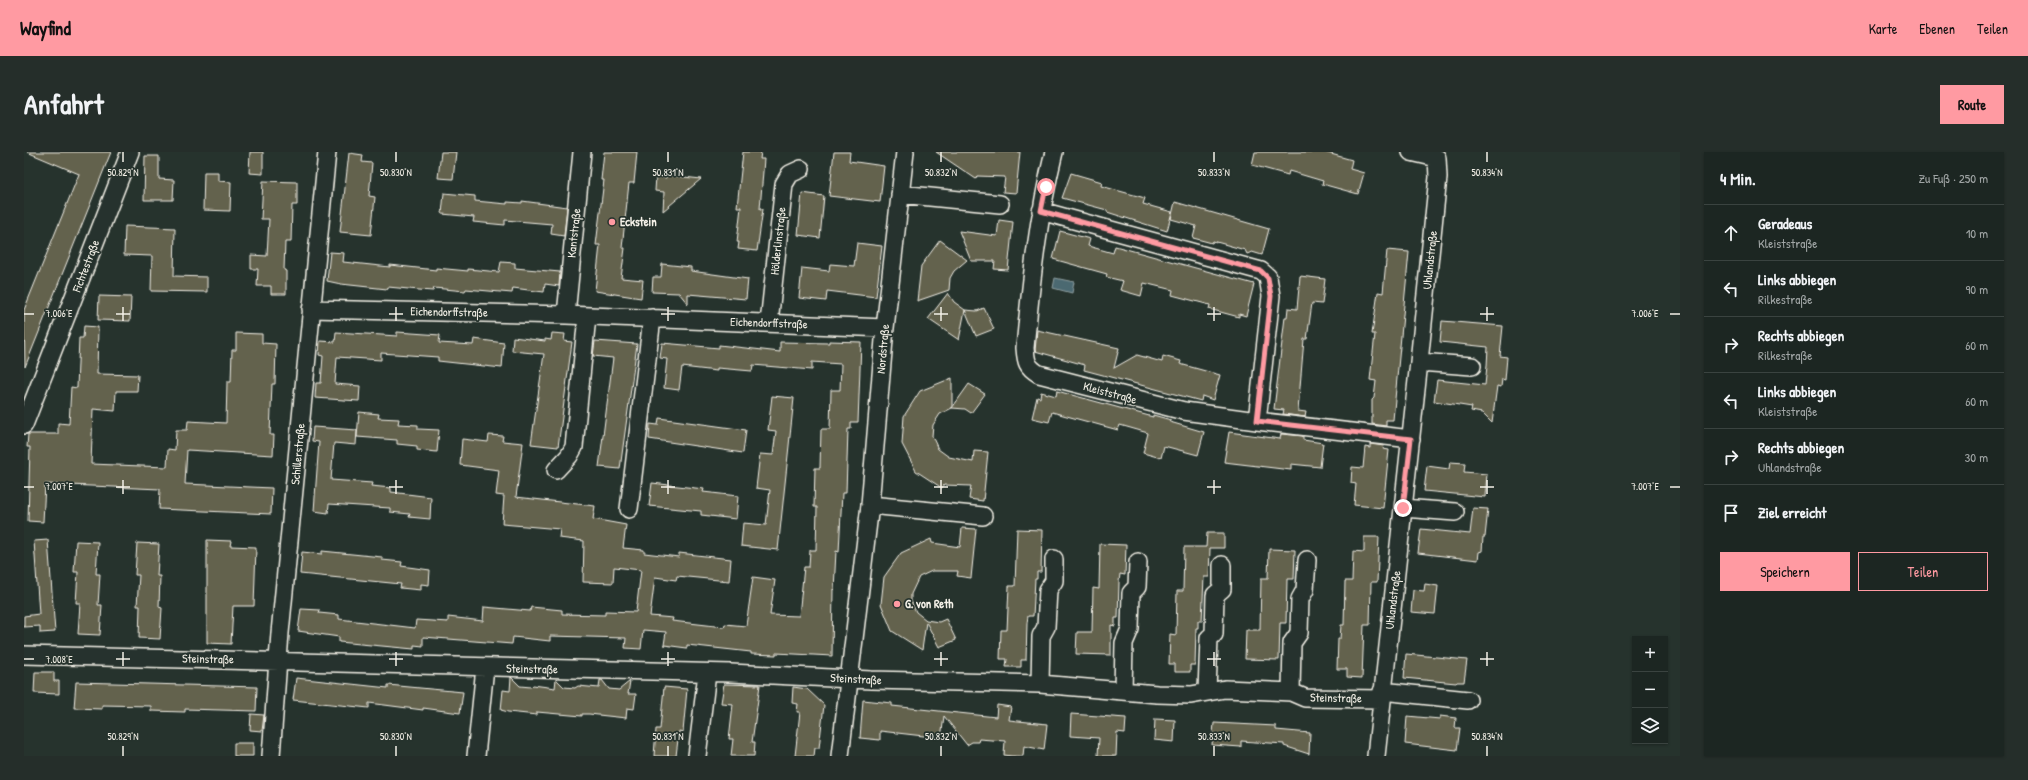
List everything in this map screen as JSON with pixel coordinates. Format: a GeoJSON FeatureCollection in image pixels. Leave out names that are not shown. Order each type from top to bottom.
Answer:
{"type":"FeatureCollection","features":[{"type":"Feature","properties":{"kind":"street","name":"Fichtestraße"},"geometry":{"type":"LineString","coordinates":[[24,425],[130,152]]}},
{"type":"Feature","properties":{"kind":"street","name":"Schillerstraße"},"geometry":{"type":"LineString","coordinates":[[271,756],[278,661],[327,152]]}},
{"type":"Feature","properties":{"kind":"street","name":"Kantstraße"},"geometry":{"type":"LineString","coordinates":[[566,315],[582,152]]}},
{"type":"Feature","properties":{"kind":"street","name":"Nordstraße"},"geometry":{"type":"LineString","coordinates":[[840,756],[870,505],[885,328],[905,152]]}},
{"type":"Feature","properties":{"kind":"street","name":"Kleiststraße"},"geometry":{"type":"LineString","coordinates":[[1054,152],[1041,211],[1034,256],[1025,348],[1026,358],[1030,368],[1039,374],[1149,403],[1204,414],[1411,439]]}},
{"type":"Feature","properties":{"kind":"street","name":"Uhlandstraße"},"geometry":{"type":"LineString","coordinates":[[1376,756],[1420,362],[1436,194],[1437,158],[1411,152]]}},
{"type":"Feature","properties":{"kind":"street","name":"Hölderlinstraße"},"geometry":{"type":"LineString","coordinates":[[769,323],[784,184],[790,174],[801,169]]}},
{"type":"Feature","properties":{"kind":"street"},"geometry":{"type":"LineString","coordinates":[[900,194],[1000,204]]}},
{"type":"Feature","properties":{"kind":"street"},"geometry":{"type":"LineString","coordinates":[[1041,211],[1261,271],[1268,278],[1271,296],[1257,421]]}},
{"type":"Feature","properties":{"kind":"street","name":"Eichendorffstraße"},"geometry":{"type":"LineString","coordinates":[[311,309],[566,315],[885,328]]}},
{"type":"Feature","properties":{"kind":"street"},"geometry":{"type":"LineString","coordinates":[[556,470],[569,456],[574,447],[587,316]]}},
{"type":"Feature","properties":{"kind":"street"},"geometry":{"type":"LineString","coordinates":[[629,509],[652,318]]}},
{"type":"Feature","properties":{"kind":"street"},"geometry":{"type":"LineString","coordinates":[[1420,362],[1472,366]]}},
{"type":"Feature","properties":{"kind":"street"},"geometry":{"type":"LineString","coordinates":[[870,505],[983,516]]}},
{"type":"Feature","properties":{"kind":"street"},"geometry":{"type":"LineString","coordinates":[[1403,508],[1455,512]]}},
{"type":"Feature","properties":{"kind":"street"},"geometry":{"type":"LineString","coordinates":[[1040,684],[1041,636],[1046,627],[1048,590],[1054,581],[1054,559]]}},
{"type":"Feature","properties":{"kind":"street"},"geometry":{"type":"LineString","coordinates":[[1291,692],[1292,643],[1299,633],[1300,599],[1306,590],[1307,560]]}},
{"type":"Feature","properties":{"kind":"street"},"geometry":{"type":"LineString","coordinates":[[1123,691],[1124,643],[1130,629],[1131,593],[1137,587],[1138,562]]}},
{"type":"Feature","properties":{"kind":"street"},"geometry":{"type":"LineString","coordinates":[[1207,691],[1209,638],[1214,634],[1215,595],[1222,589],[1222,564]]}},
{"type":"Feature","properties":{"kind":"street","name":"Steinstraße"},"geometry":{"type":"LineString","coordinates":[[24,655],[708,673],[849,679],[1040,684],[1157,694],[1191,695],[1225,689],[1291,692],[1305,698],[1382,695]]}},
{"type":"Feature","properties":{"kind":"street"},"geometry":{"type":"LineString","coordinates":[[476,756],[485,667]]}},
{"type":"Feature","properties":{"kind":"street"},"geometry":{"type":"LineString","coordinates":[[697,756],[708,673]]}},
{"type":"Feature","properties":{"kind":"street"},"geometry":{"type":"LineString","coordinates":[[1382,695],[1468,700]]}},
{"type":"Feature","properties":{"kind":"water"},"geometry":{"type":"Polygon","coordinates":[[[1055,278],[1074,282],[1072,293],[1053,288],[1055,278]]]}},
{"type":"Feature","properties":{"kind":"building"},"geometry":{"type":"Polygon","coordinates":[[[27,152],[111,152],[25,367],[24,310],[79,174],[27,152]]]}},
{"type":"Feature","properties":{"kind":"building"},"geometry":{"type":"Polygon","coordinates":[[[250,152],[263,152],[263,174],[249,173],[250,152]]]}},
{"type":"Feature","properties":{"kind":"building"},"geometry":{"type":"Polygon","coordinates":[[[441,152],[456,152],[453,179],[438,178],[441,152]]]}},
{"type":"Feature","properties":{"kind":"building"},"geometry":{"type":"Polygon","coordinates":[[[604,152],[637,152],[634,183],[629,183],[622,248],[625,248],[621,278],[643,280],[641,298],[595,291],[600,245],[596,245],[604,180],[601,180],[604,152]]]}},
{"type":"Feature","properties":{"kind":"building"},"geometry":{"type":"Polygon","coordinates":[[[743,152],[761,152],[760,159],[764,159],[760,209],[763,209],[757,251],[738,249],[739,242],[737,242],[741,207],[737,207],[743,152]]]}},
{"type":"Feature","properties":{"kind":"building"},"geometry":{"type":"Polygon","coordinates":[[[834,152],[850,152],[849,161],[884,166],[880,202],[829,196],[834,152]]]}},
{"type":"Feature","properties":{"kind":"building"},"geometry":{"type":"Polygon","coordinates":[[[936,152],[1020,152],[1016,193],[1003,192],[1005,177],[977,176],[976,179],[936,152]]]}},
{"type":"Feature","properties":{"kind":"building"},"geometry":{"type":"Polygon","coordinates":[[[1255,152],[1324,152],[1352,160],[1350,169],[1364,173],[1358,194],[1322,184],[1323,181],[1289,171],[1288,175],[1252,165],[1255,152]]]}},
{"type":"Feature","properties":{"kind":"building"},"geometry":{"type":"Polygon","coordinates":[[[349,153],[363,155],[362,162],[372,163],[369,196],[375,197],[371,235],[340,232],[349,153]]]}},
{"type":"Feature","properties":{"kind":"building"},"geometry":{"type":"Polygon","coordinates":[[[145,156],[159,156],[159,179],[174,180],[173,200],[144,200],[145,156]]]}},
{"type":"Feature","properties":{"kind":"building"},"geometry":{"type":"Polygon","coordinates":[[[204,172],[218,172],[218,181],[231,182],[230,211],[203,210],[204,172]]]}},
{"type":"Feature","properties":{"kind":"building"},"geometry":{"type":"Polygon","coordinates":[[[1071,173],[1102,182],[1101,186],[1145,198],[1143,204],[1172,212],[1167,231],[1107,212],[1107,210],[1062,198],[1071,173]]]}},
{"type":"Feature","properties":{"kind":"building"},"geometry":{"type":"Polygon","coordinates":[[[666,175],[701,179],[663,211],[664,192],[655,191],[656,176],[666,178],[666,175]]]}},
{"type":"Feature","properties":{"kind":"building"},"geometry":{"type":"Polygon","coordinates":[[[263,181],[297,182],[297,205],[292,205],[291,242],[285,242],[284,270],[286,271],[286,294],[271,294],[271,286],[257,286],[258,269],[251,269],[251,255],[267,256],[269,219],[261,219],[263,181]]]}},
{"type":"Feature","properties":{"kind":"building"},"geometry":{"type":"Polygon","coordinates":[[[444,193],[475,196],[475,201],[507,204],[507,202],[522,203],[522,201],[567,207],[564,236],[551,234],[552,224],[505,220],[505,225],[473,222],[474,217],[442,214],[444,193]]]}},
{"type":"Feature","properties":{"kind":"building"},"geometry":{"type":"Polygon","coordinates":[[[802,193],[824,196],[820,238],[798,235],[802,193]]]}},
{"type":"Feature","properties":{"kind":"building"},"geometry":{"type":"Polygon","coordinates":[[[1175,202],[1269,229],[1262,255],[1252,252],[1247,254],[1245,250],[1213,241],[1212,243],[1193,238],[1196,226],[1171,219],[1175,202]]]}},
{"type":"Feature","properties":{"kind":"building"},"geometry":{"type":"Polygon","coordinates":[[[999,220],[1013,222],[1008,270],[994,269],[995,261],[971,261],[959,231],[997,236],[999,220]]]}},
{"type":"Feature","properties":{"kind":"building"},"geometry":{"type":"Polygon","coordinates":[[[125,226],[175,228],[174,276],[207,277],[207,292],[151,291],[152,256],[124,255],[125,226]]]}},
{"type":"Feature","properties":{"kind":"building"},"geometry":{"type":"Polygon","coordinates":[[[1060,231],[1090,239],[1088,246],[1113,253],[1115,246],[1254,284],[1246,316],[1239,314],[1239,317],[1209,309],[1210,305],[1172,295],[1173,290],[1144,283],[1141,296],[1120,290],[1123,281],[1106,277],[1107,274],[1053,259],[1060,231]]]}},
{"type":"Feature","properties":{"kind":"building"},"geometry":{"type":"Polygon","coordinates":[[[940,240],[967,260],[954,271],[950,278],[949,290],[917,301],[921,266],[940,240]]]}},
{"type":"Feature","properties":{"kind":"building"},"geometry":{"type":"Polygon","coordinates":[[[857,243],[882,246],[876,297],[827,291],[826,301],[799,298],[802,268],[829,271],[830,264],[854,266],[857,243]]]}},
{"type":"Feature","properties":{"kind":"building"},"geometry":{"type":"Polygon","coordinates":[[[1387,250],[1409,252],[1393,420],[1386,420],[1386,426],[1372,424],[1372,400],[1374,398],[1376,381],[1370,380],[1375,334],[1372,334],[1378,292],[1383,293],[1387,250]]]}},
{"type":"Feature","properties":{"kind":"building"},"geometry":{"type":"Polygon","coordinates":[[[330,252],[344,253],[343,262],[436,270],[436,268],[468,271],[468,269],[499,272],[501,262],[515,263],[515,268],[560,272],[559,286],[545,284],[544,292],[513,288],[512,293],[466,289],[465,291],[434,288],[433,291],[388,287],[387,289],[341,284],[327,281],[330,252]]]}},
{"type":"Feature","properties":{"kind":"building"},"geometry":{"type":"Polygon","coordinates":[[[662,264],[691,267],[691,271],[748,279],[746,299],[688,294],[688,304],[679,293],[652,292],[653,277],[661,277],[662,264]]]}},
{"type":"Feature","properties":{"kind":"building"},"geometry":{"type":"Polygon","coordinates":[[[1300,276],[1325,279],[1322,304],[1312,303],[1307,339],[1304,339],[1298,411],[1306,412],[1305,417],[1283,414],[1284,410],[1274,409],[1285,317],[1287,317],[1288,308],[1297,309],[1300,276]]]}},
{"type":"Feature","properties":{"kind":"building"},"geometry":{"type":"Polygon","coordinates":[[[948,293],[954,302],[965,310],[959,340],[928,319],[948,293]]]}},
{"type":"Feature","properties":{"kind":"building"},"geometry":{"type":"Polygon","coordinates":[[[99,296],[131,297],[130,321],[98,320],[99,296]]]}},
{"type":"Feature","properties":{"kind":"building"},"geometry":{"type":"Polygon","coordinates":[[[984,308],[994,329],[976,336],[965,310],[977,311],[984,308]]]}},
{"type":"Feature","properties":{"kind":"building"},"geometry":{"type":"Polygon","coordinates":[[[1442,321],[1503,326],[1500,356],[1507,357],[1505,380],[1502,379],[1501,387],[1497,386],[1492,423],[1482,413],[1471,411],[1472,407],[1434,401],[1437,380],[1485,385],[1487,366],[1488,347],[1440,342],[1442,321]]]}},
{"type":"Feature","properties":{"kind":"building"},"geometry":{"type":"Polygon","coordinates":[[[84,326],[98,327],[97,374],[138,375],[137,391],[116,391],[115,411],[93,409],[91,464],[167,467],[168,449],[175,450],[176,430],[187,430],[188,421],[226,423],[227,382],[231,382],[232,350],[236,350],[236,333],[262,334],[262,343],[276,344],[275,384],[272,384],[270,435],[274,435],[273,455],[187,450],[185,484],[272,488],[271,514],[159,509],[160,489],[45,484],[43,522],[28,521],[30,447],[27,447],[28,434],[58,434],[58,423],[69,424],[71,387],[77,388],[79,338],[83,338],[84,326]]]}},
{"type":"Feature","properties":{"kind":"building"},"geometry":{"type":"Polygon","coordinates":[[[1037,330],[1119,348],[1114,368],[1137,355],[1162,362],[1163,356],[1181,361],[1180,364],[1220,375],[1213,400],[1202,396],[1201,401],[1084,370],[1085,365],[1035,351],[1037,330]]]}},
{"type":"Feature","properties":{"kind":"building"},"geometry":{"type":"Polygon","coordinates":[[[336,332],[397,336],[397,332],[440,335],[439,343],[473,345],[474,339],[504,343],[502,368],[438,361],[438,357],[381,353],[381,360],[337,357],[335,384],[360,386],[359,401],[315,398],[316,383],[321,383],[323,356],[319,355],[320,341],[335,342],[336,332]]]}},
{"type":"Feature","properties":{"kind":"building"},"geometry":{"type":"Polygon","coordinates":[[[552,333],[565,334],[564,341],[572,342],[558,447],[531,444],[544,354],[512,351],[513,337],[545,341],[545,339],[551,340],[552,333]]]}},
{"type":"Feature","properties":{"kind":"building"},"geometry":{"type":"Polygon","coordinates":[[[595,341],[637,344],[620,469],[599,467],[613,358],[593,356],[595,341]]]}},
{"type":"Feature","properties":{"kind":"building"},"geometry":{"type":"Polygon","coordinates":[[[829,341],[861,342],[858,422],[851,422],[851,429],[848,429],[846,493],[842,493],[839,552],[836,551],[834,590],[833,589],[832,656],[776,653],[776,655],[751,654],[751,652],[687,645],[687,648],[664,645],[666,632],[643,630],[641,649],[625,648],[626,638],[550,636],[550,641],[513,637],[512,644],[423,637],[423,646],[414,645],[414,649],[339,642],[339,637],[298,631],[301,609],[320,610],[319,613],[339,615],[339,619],[415,628],[416,620],[448,622],[448,617],[483,621],[484,607],[530,611],[531,607],[562,610],[562,614],[605,615],[605,611],[636,612],[641,570],[614,567],[613,583],[583,582],[584,541],[559,538],[560,529],[502,524],[504,496],[496,495],[499,470],[460,465],[462,439],[488,442],[489,435],[503,436],[502,441],[523,443],[516,497],[595,506],[593,519],[626,525],[623,548],[644,550],[644,553],[679,557],[679,553],[731,559],[729,581],[677,576],[676,580],[655,577],[650,616],[673,618],[672,621],[724,627],[725,624],[746,626],[753,577],[775,580],[770,615],[799,616],[804,567],[809,567],[810,550],[816,550],[817,507],[814,507],[815,468],[820,468],[821,429],[830,429],[831,390],[840,390],[841,364],[812,362],[812,370],[753,365],[752,371],[717,368],[717,371],[682,367],[679,390],[664,388],[667,359],[660,358],[662,343],[719,348],[719,345],[780,352],[780,342],[829,343],[829,341]]]}},
{"type":"Feature","properties":{"kind":"building"},"geometry":{"type":"Polygon","coordinates":[[[952,378],[952,408],[940,414],[933,425],[932,436],[938,449],[949,457],[973,462],[974,451],[988,452],[983,501],[969,499],[971,486],[944,485],[942,488],[916,471],[902,444],[904,416],[920,391],[952,378]]]}},
{"type":"Feature","properties":{"kind":"building"},"geometry":{"type":"Polygon","coordinates":[[[969,384],[985,394],[971,413],[965,409],[952,408],[969,384]]]}},
{"type":"Feature","properties":{"kind":"building"},"geometry":{"type":"Polygon","coordinates":[[[1057,391],[1153,417],[1153,415],[1171,420],[1170,422],[1204,432],[1198,455],[1164,446],[1161,458],[1143,453],[1148,433],[1120,425],[1118,430],[1052,412],[1049,422],[1032,418],[1037,397],[1040,398],[1041,392],[1056,396],[1057,391]]]}},
{"type":"Feature","properties":{"kind":"building"},"geometry":{"type":"Polygon","coordinates":[[[772,396],[794,398],[778,550],[741,546],[743,523],[766,525],[770,490],[756,488],[760,454],[773,455],[776,431],[768,430],[772,396]]]}},
{"type":"Feature","properties":{"kind":"building"},"geometry":{"type":"Polygon","coordinates":[[[359,412],[379,414],[378,418],[399,419],[398,424],[418,425],[418,429],[439,430],[437,452],[417,450],[417,446],[397,444],[397,440],[357,437],[359,412]]]}},
{"type":"Feature","properties":{"kind":"building"},"geometry":{"type":"Polygon","coordinates":[[[659,418],[746,430],[743,453],[649,439],[650,424],[658,425],[659,418]]]}},
{"type":"Feature","properties":{"kind":"building"},"geometry":{"type":"Polygon","coordinates":[[[313,427],[357,430],[356,445],[334,443],[331,480],[372,483],[371,486],[391,488],[391,492],[431,497],[430,519],[409,517],[410,514],[390,512],[390,508],[329,504],[328,513],[314,511],[319,442],[312,441],[313,427]]]}},
{"type":"Feature","properties":{"kind":"building"},"geometry":{"type":"Polygon","coordinates":[[[1229,432],[1280,439],[1281,434],[1303,436],[1303,440],[1323,443],[1320,467],[1291,464],[1291,470],[1224,462],[1229,432]]]}},
{"type":"Feature","properties":{"kind":"building"},"geometry":{"type":"Polygon","coordinates":[[[1370,444],[1384,446],[1383,449],[1389,450],[1383,508],[1354,505],[1356,484],[1351,483],[1352,467],[1363,468],[1365,447],[1370,448],[1370,444]]]}},
{"type":"Feature","properties":{"kind":"building"},"geometry":{"type":"Polygon","coordinates":[[[1450,462],[1465,463],[1464,472],[1487,474],[1485,497],[1424,491],[1427,466],[1449,469],[1450,462]]]}},
{"type":"Feature","properties":{"kind":"building"},"geometry":{"type":"Polygon","coordinates":[[[652,483],[704,489],[703,492],[738,496],[736,519],[701,515],[701,511],[649,506],[652,483]]]}},
{"type":"Feature","properties":{"kind":"building"},"geometry":{"type":"Polygon","coordinates":[[[1473,508],[1488,509],[1485,537],[1483,537],[1482,551],[1479,552],[1478,560],[1418,553],[1421,529],[1470,534],[1473,508]]]}},
{"type":"Feature","properties":{"kind":"building"},"geometry":{"type":"Polygon","coordinates":[[[962,528],[976,529],[971,578],[957,576],[958,571],[932,571],[919,577],[911,594],[911,601],[916,612],[926,620],[939,622],[946,619],[956,640],[939,647],[926,622],[922,650],[892,631],[881,604],[884,577],[901,553],[931,539],[932,543],[960,547],[962,528]]]}},
{"type":"Feature","properties":{"kind":"building"},"geometry":{"type":"Polygon","coordinates":[[[1017,529],[1042,530],[1041,572],[1037,572],[1037,579],[1035,579],[1033,616],[1028,616],[1026,660],[1021,660],[1021,667],[1006,667],[1007,659],[1000,659],[1001,630],[1007,630],[1009,586],[1015,586],[1017,529]]]}},
{"type":"Feature","properties":{"kind":"building"},"geometry":{"type":"Polygon","coordinates":[[[1207,533],[1224,533],[1224,548],[1210,548],[1209,577],[1204,577],[1202,621],[1198,621],[1198,628],[1196,628],[1195,665],[1190,665],[1190,672],[1175,672],[1175,664],[1169,664],[1170,634],[1176,635],[1177,591],[1183,591],[1184,547],[1206,547],[1207,533]]]}},
{"type":"Feature","properties":{"kind":"building"},"geometry":{"type":"Polygon","coordinates":[[[1364,537],[1379,537],[1377,582],[1371,582],[1370,625],[1364,625],[1362,678],[1347,677],[1347,669],[1337,669],[1338,639],[1340,639],[1341,625],[1344,625],[1345,581],[1352,581],[1353,551],[1364,552],[1364,537]]]}},
{"type":"Feature","properties":{"kind":"building"},"geometry":{"type":"Polygon","coordinates":[[[48,540],[55,632],[40,633],[40,626],[24,627],[24,616],[39,614],[34,541],[48,540]]]}},
{"type":"Feature","properties":{"kind":"building"},"geometry":{"type":"Polygon","coordinates":[[[207,540],[231,541],[230,546],[256,547],[254,606],[233,606],[231,644],[207,643],[207,540]]]}},
{"type":"Feature","properties":{"kind":"building"},"geometry":{"type":"Polygon","coordinates":[[[76,541],[98,542],[96,574],[100,574],[98,605],[102,605],[100,635],[78,634],[80,603],[76,603],[78,572],[74,572],[76,541]]]}},
{"type":"Feature","properties":{"kind":"building"},"geometry":{"type":"Polygon","coordinates":[[[137,543],[159,544],[157,576],[160,576],[159,607],[162,608],[160,639],[139,638],[140,606],[137,606],[139,575],[135,575],[137,543]]]}},
{"type":"Feature","properties":{"kind":"building"},"geometry":{"type":"Polygon","coordinates":[[[1100,544],[1126,545],[1125,575],[1120,574],[1119,582],[1118,618],[1115,618],[1115,626],[1111,625],[1111,655],[1076,654],[1077,632],[1092,632],[1093,588],[1099,589],[1100,544]]]}},
{"type":"Feature","properties":{"kind":"building"},"geometry":{"type":"Polygon","coordinates":[[[1269,549],[1295,550],[1294,579],[1287,579],[1286,623],[1280,623],[1279,660],[1245,659],[1246,630],[1260,630],[1261,578],[1268,578],[1269,549]]]}},
{"type":"Feature","properties":{"kind":"building"},"geometry":{"type":"Polygon","coordinates":[[[322,551],[382,557],[382,560],[402,562],[401,566],[430,570],[429,585],[421,584],[421,590],[400,588],[401,584],[300,574],[302,552],[322,554],[322,551]]]}},
{"type":"Feature","properties":{"kind":"building"},"geometry":{"type":"Polygon","coordinates":[[[1425,584],[1438,586],[1435,614],[1411,612],[1413,590],[1424,591],[1425,584]]]}},
{"type":"Feature","properties":{"kind":"building"},"geometry":{"type":"Polygon","coordinates":[[[1406,654],[1467,660],[1464,682],[1456,683],[1404,678],[1406,654]]]}},
{"type":"Feature","properties":{"kind":"building"},"geometry":{"type":"Polygon","coordinates":[[[35,672],[54,672],[54,681],[59,681],[59,694],[34,693],[35,672]]]}},
{"type":"Feature","properties":{"kind":"building"},"geometry":{"type":"Polygon","coordinates":[[[511,677],[520,686],[531,687],[533,685],[555,688],[556,679],[564,687],[575,688],[578,686],[599,688],[600,680],[602,680],[609,689],[619,690],[630,681],[628,694],[636,694],[634,709],[627,708],[626,718],[589,714],[582,714],[582,716],[537,712],[537,715],[508,712],[501,710],[503,690],[510,691],[511,677]]]}},
{"type":"Feature","properties":{"kind":"building"},"geometry":{"type":"Polygon","coordinates":[[[296,678],[388,688],[388,685],[463,692],[460,713],[369,703],[369,708],[293,700],[296,678]]]}},
{"type":"Feature","properties":{"kind":"building"},"geometry":{"type":"Polygon","coordinates":[[[76,682],[257,687],[256,711],[185,709],[185,712],[151,711],[151,706],[102,705],[102,709],[74,708],[76,682]]]}},
{"type":"Feature","properties":{"kind":"building"},"geometry":{"type":"Polygon","coordinates":[[[724,684],[760,685],[752,742],[755,742],[754,756],[731,756],[733,739],[729,739],[733,704],[721,703],[724,684]]]}},
{"type":"Feature","properties":{"kind":"building"},"geometry":{"type":"Polygon","coordinates":[[[664,687],[687,689],[683,732],[679,731],[676,756],[654,756],[656,729],[660,729],[664,687]]]}},
{"type":"Feature","properties":{"kind":"building"},"geometry":{"type":"Polygon","coordinates":[[[793,687],[807,689],[824,705],[819,748],[815,748],[814,756],[795,756],[800,712],[797,712],[798,704],[792,703],[793,687]]]}},
{"type":"Feature","properties":{"kind":"building"},"geometry":{"type":"Polygon","coordinates":[[[863,700],[892,703],[892,706],[996,717],[997,705],[1011,707],[1009,720],[1047,724],[1044,750],[1024,746],[1023,756],[1012,756],[1004,755],[1005,741],[979,739],[978,742],[972,742],[967,745],[944,716],[941,738],[880,731],[880,740],[860,738],[863,700]]]}},
{"type":"Feature","properties":{"kind":"building"},"geometry":{"type":"Polygon","coordinates":[[[251,714],[264,715],[262,731],[250,730],[251,714]]]}},
{"type":"Feature","properties":{"kind":"building"},"geometry":{"type":"Polygon","coordinates":[[[1071,714],[1126,718],[1125,733],[1117,732],[1116,756],[1098,756],[1099,738],[1070,736],[1071,714]]]}},
{"type":"Feature","properties":{"kind":"building"},"geometry":{"type":"Polygon","coordinates":[[[1407,716],[1440,719],[1440,716],[1456,718],[1455,728],[1460,728],[1457,750],[1405,744],[1407,716]]]}},
{"type":"Feature","properties":{"kind":"building"},"geometry":{"type":"Polygon","coordinates":[[[1155,719],[1175,720],[1174,742],[1154,740],[1155,719]]]}},
{"type":"Feature","properties":{"kind":"building"},"geometry":{"type":"Polygon","coordinates":[[[1214,723],[1276,726],[1276,730],[1310,733],[1309,754],[1284,746],[1284,744],[1241,741],[1241,747],[1212,745],[1214,723]]]}},
{"type":"Feature","properties":{"kind":"building"},"geometry":{"type":"Polygon","coordinates":[[[234,743],[253,743],[253,756],[234,756],[234,743]]]}},
{"type":"Feature","properties":{"kind":"place","name":"Eckstein"},"geometry":{"type":"Point","coordinates":[612,222]}},
{"type":"Feature","properties":{"kind":"place","name":"G. von Reth"},"geometry":{"type":"Point","coordinates":[897,604]}},
{"type":"Feature","properties":{"kind":"route"},"geometry":{"type":"LineString","coordinates":[[1046,187],[1041,211],[1261,271],[1268,278],[1271,296],[1257,421],[1411,439],[1403,508]]}}]}
